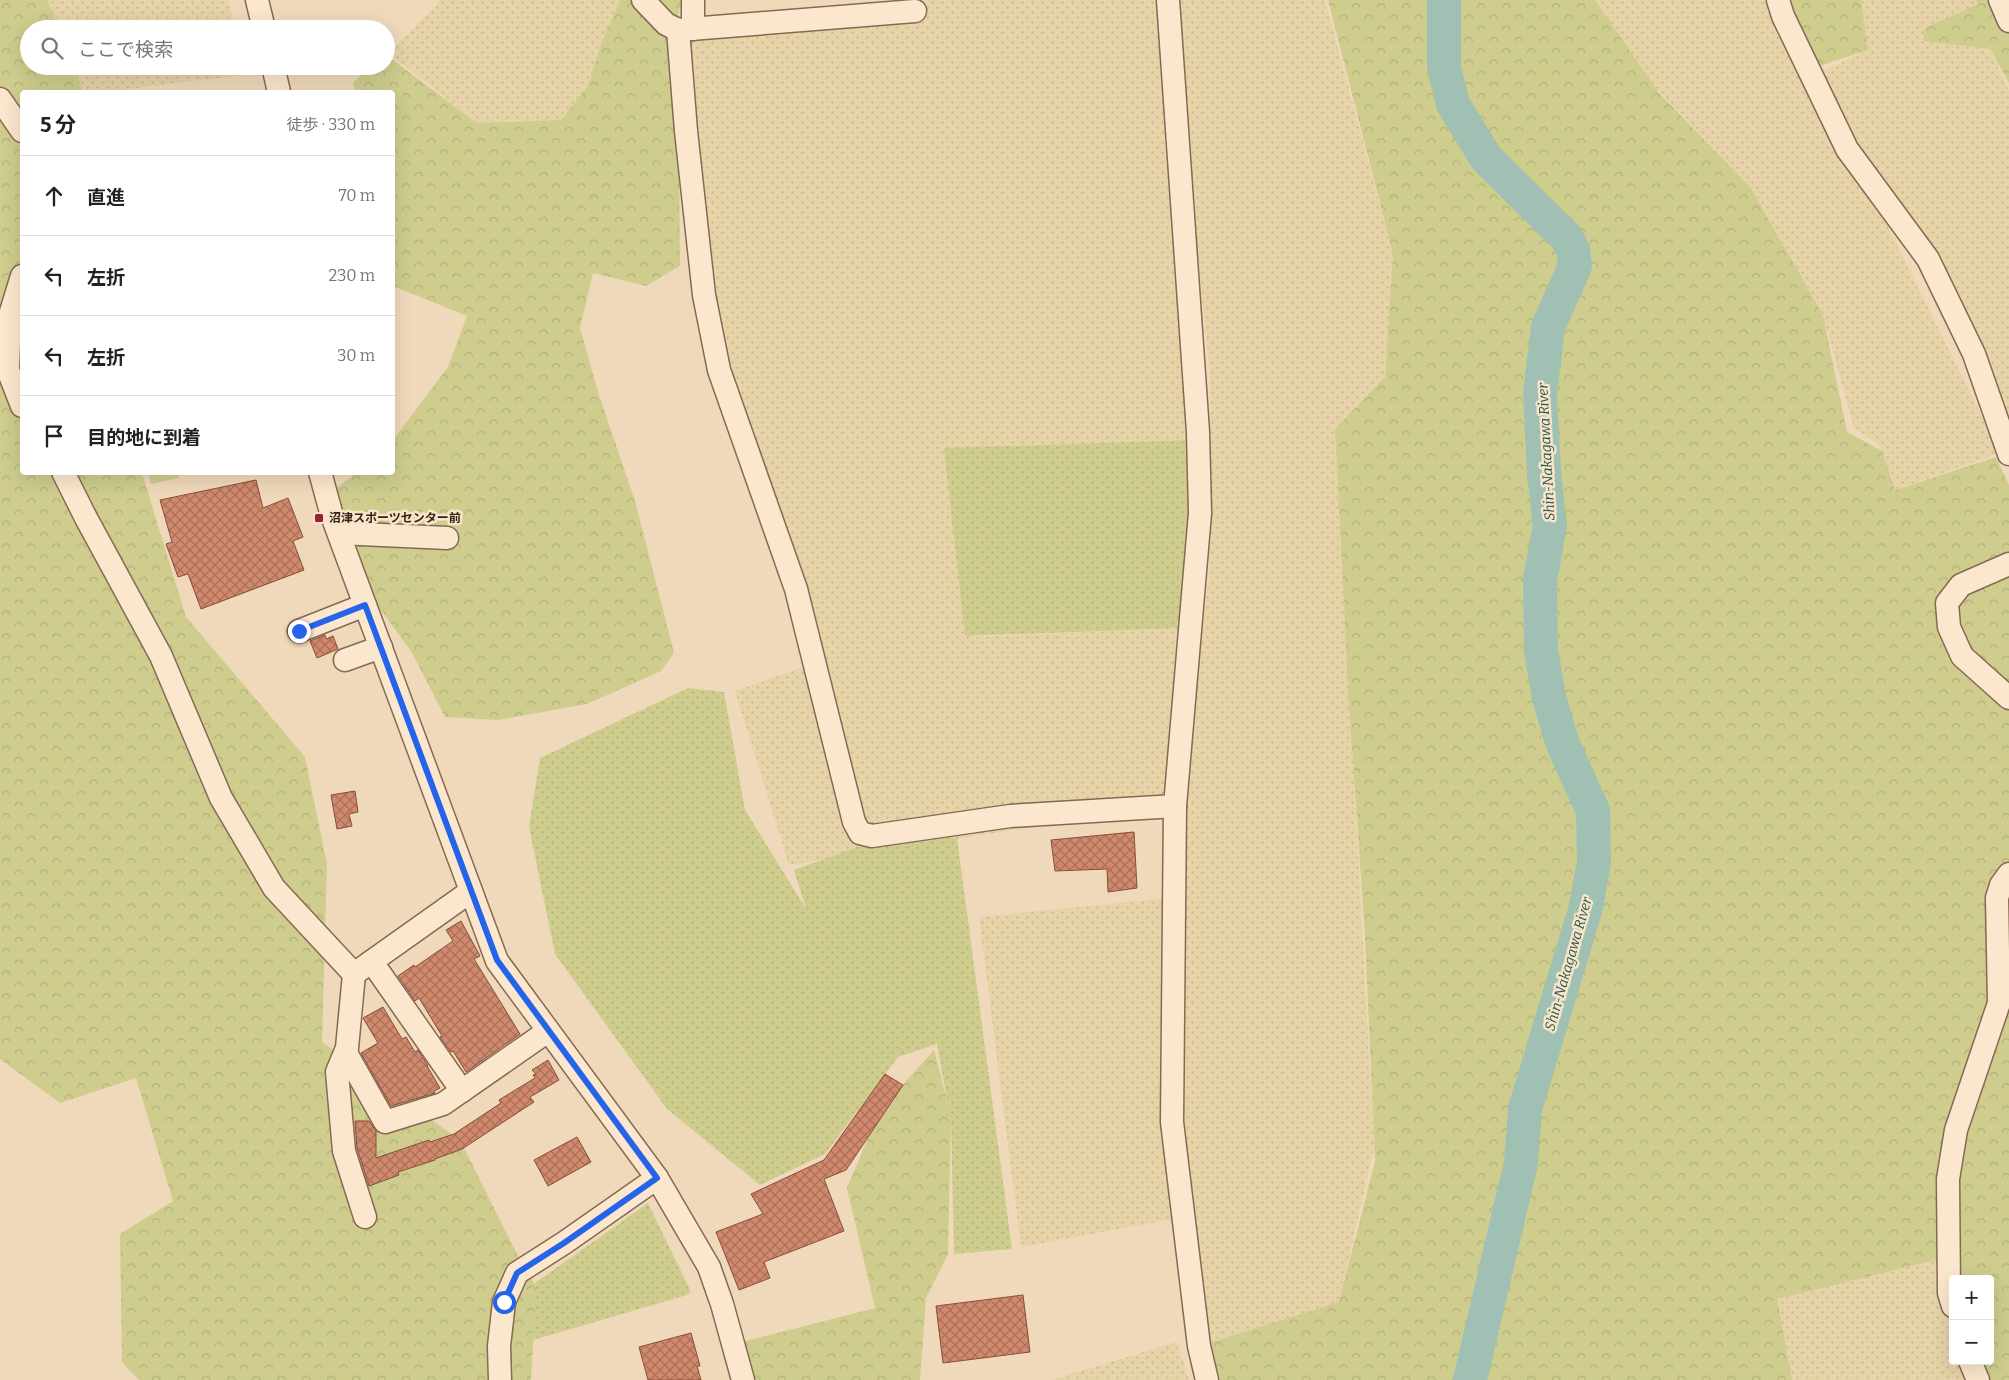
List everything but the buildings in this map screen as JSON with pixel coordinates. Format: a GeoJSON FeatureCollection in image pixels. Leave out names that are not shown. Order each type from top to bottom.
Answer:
{"type":"FeatureCollection","features":[{"type":"Feature","properties":{"kind":"street"},"geometry":{"type":"LineString","coordinates":[[257,0],[262,20]]}},
{"type":"Feature","properties":{"kind":"street"},"geometry":{"type":"LineString","coordinates":[[643,0],[666,24],[686,29],[915,12]]}},
{"type":"Feature","properties":{"kind":"street"},"geometry":{"type":"LineString","coordinates":[[693,0],[686,29],[686,131],[704,295],[719,370],[796,589],[854,822],[860,833],[872,836],[1010,816],[1175,806]]}},
{"type":"Feature","properties":{"kind":"street"},"geometry":{"type":"LineString","coordinates":[[1168,0],[1198,432],[1200,513],[1175,806],[1172,1122],[1199,1346],[1207,1380]]}},
{"type":"Feature","properties":{"kind":"street"},"geometry":{"type":"LineString","coordinates":[[1778,0],[1783,16],[1847,149],[1928,259],[1974,354],[2009,454]]}},
{"type":"Feature","properties":{"kind":"street"},"geometry":{"type":"LineString","coordinates":[[2000,0],[2009,21]]}},
{"type":"Feature","properties":{"kind":"street"},"geometry":{"type":"LineString","coordinates":[[275,75],[279,90]]}},
{"type":"Feature","properties":{"kind":"street"},"geometry":{"type":"LineString","coordinates":[[0,99],[20,128]]}},
{"type":"Feature","properties":{"kind":"street"},"geometry":{"type":"LineString","coordinates":[[20,281],[5,320],[8,370],[20,401]]}},
{"type":"Feature","properties":{"kind":"street"},"geometry":{"type":"LineString","coordinates":[[64,475],[161,656],[226,806],[274,888],[363,968],[462,1090]]}},
{"type":"Feature","properties":{"kind":"street"},"geometry":{"type":"LineString","coordinates":[[321,475],[339,533],[365,605],[497,960],[657,1178],[709,1267],[722,1304],[743,1380]]}},
{"type":"Feature","properties":{"kind":"street"},"geometry":{"type":"LineString","coordinates":[[339,533],[447,538]]}},
{"type":"Feature","properties":{"kind":"street"},"geometry":{"type":"LineString","coordinates":[[2009,564],[1961,585],[1947,603],[1949,626],[1962,656],[2009,698]]}},
{"type":"Feature","properties":{"kind":"street"},"geometry":{"type":"LineString","coordinates":[[299,631],[365,605]]}},
{"type":"Feature","properties":{"kind":"street"},"geometry":{"type":"LineString","coordinates":[[345,660],[381,647]]}},
{"type":"Feature","properties":{"kind":"street"},"geometry":{"type":"LineString","coordinates":[[1949,1293],[1948,1180],[1956,1130],[1999,1003],[1997,898],[2001,885],[2009,874]]}},
{"type":"Feature","properties":{"kind":"street"},"geometry":{"type":"LineString","coordinates":[[365,1217],[344,1151],[337,1072],[346,1053],[363,968],[471,891]]}},
{"type":"Feature","properties":{"kind":"street"},"geometry":{"type":"LineString","coordinates":[[346,1053],[385,1122],[443,1104],[548,1030]]}},
{"type":"Feature","properties":{"kind":"street"},"geometry":{"type":"LineString","coordinates":[[500,1380],[499,1346],[504,1302],[517,1273],[564,1243],[657,1178]]}},
{"type":"Feature","properties":{"kind":"street"},"geometry":{"type":"LineString","coordinates":[[1972,1365],[1978,1380]]}},
{"type":"Feature","properties":{"kind":"shaded area"},"geometry":{"type":"Polygon","coordinates":[[[44,0],[228,0],[234,20],[52,20],[44,0]]]}},
{"type":"Feature","properties":{"kind":"shaded area"},"geometry":{"type":"Polygon","coordinates":[[[441,0],[620,0],[588,86],[561,120],[477,123],[395,58],[395,47],[441,0]]]}},
{"type":"Feature","properties":{"kind":"shaded area"},"geometry":{"type":"Polygon","coordinates":[[[915,0],[1163,0],[1193,440],[945,454],[972,637],[1184,628],[1166,806],[789,865],[735,691],[814,663],[733,421],[695,212],[685,39],[915,11],[915,0]]]}},
{"type":"Feature","properties":{"kind":"shaded area"},"geometry":{"type":"Polygon","coordinates":[[[1170,0],[1325,0],[1393,254],[1385,377],[1335,429],[1374,1148],[1339,1302],[1199,1346],[1184,1217],[1021,1247],[979,917],[1170,898],[1174,850],[1209,576],[1210,373],[1170,0]]]}},
{"type":"Feature","properties":{"kind":"shaded area"},"geometry":{"type":"Polygon","coordinates":[[[1593,0],[1775,0],[1813,76],[1868,50],[1861,0],[1976,0],[1978,4],[1925,28],[1923,41],[1990,49],[2009,91],[2009,448],[1967,339],[1853,156],[2000,453],[1895,490],[1879,445],[1854,428],[1823,315],[1754,192],[1656,88],[1593,0]]]}},
{"type":"Feature","properties":{"kind":"shaded area"},"geometry":{"type":"Polygon","coordinates":[[[76,75],[242,75],[119,90],[82,90],[76,75]]]}},
{"type":"Feature","properties":{"kind":"shaded area"},"geometry":{"type":"Polygon","coordinates":[[[1934,1258],[1949,1303],[1949,1365],[1971,1365],[1977,1380],[1792,1380],[1776,1299],[1934,1258]]]}},
{"type":"Feature","properties":{"kind":"shaded area"},"geometry":{"type":"Polygon","coordinates":[[[1177,1342],[1189,1380],[1051,1380],[1177,1342]]]}},
{"type":"Feature","properties":{"kind":"green space"},"geometry":{"type":"Polygon","coordinates":[[[0,0],[47,0],[56,20],[20,20],[20,75],[78,75],[82,90],[20,90],[20,475],[143,475],[186,617],[305,757],[327,864],[322,1042],[460,1140],[524,1268],[536,1286],[531,1380],[139,1380],[122,1362],[120,1234],[173,1201],[136,1078],[60,1103],[0,1059],[0,0]]]}},
{"type":"Feature","properties":{"kind":"green space"},"geometry":{"type":"Polygon","coordinates":[[[620,0],[681,0],[678,19],[680,266],[646,286],[593,273],[580,328],[599,395],[635,501],[674,653],[661,671],[587,704],[498,720],[445,717],[411,651],[353,572],[334,490],[353,475],[395,475],[395,437],[448,367],[467,316],[395,287],[395,90],[355,90],[353,83],[361,75],[395,75],[395,62],[477,123],[561,120],[588,86],[601,45],[620,0]]]}},
{"type":"Feature","properties":{"kind":"green space"},"geometry":{"type":"Polygon","coordinates":[[[1328,0],[1595,0],[1660,94],[1751,188],[1823,315],[1847,432],[1882,451],[1895,490],[1996,457],[2009,485],[2009,1380],[1983,1380],[1977,1365],[1994,1365],[1994,1275],[1949,1275],[1949,1296],[1935,1260],[1777,1299],[1792,1380],[1205,1380],[1199,1346],[1339,1302],[1375,1161],[1365,936],[1349,704],[1335,429],[1385,377],[1393,254],[1328,0]]]}},
{"type":"Feature","properties":{"kind":"green space"},"geometry":{"type":"Polygon","coordinates":[[[1771,0],[1861,0],[1868,50],[1819,66],[1771,0]]]}},
{"type":"Feature","properties":{"kind":"green space"},"geometry":{"type":"Polygon","coordinates":[[[1976,0],[2002,0],[2009,17],[2009,83],[1990,49],[1923,41],[1925,28],[1978,4],[1976,0]]]}},
{"type":"Feature","properties":{"kind":"green space"},"geometry":{"type":"Polygon","coordinates":[[[1193,440],[1184,628],[965,636],[944,448],[1193,440]]]}},
{"type":"Feature","properties":{"kind":"green space"},"geometry":{"type":"Polygon","coordinates":[[[149,475],[178,475],[179,478],[151,484],[149,475]]]}},
{"type":"Feature","properties":{"kind":"green space"},"geometry":{"type":"Polygon","coordinates":[[[688,688],[724,692],[745,810],[806,909],[794,870],[899,832],[957,838],[1012,1249],[954,1254],[951,1122],[937,1044],[898,1057],[825,1154],[760,1185],[667,1109],[555,954],[529,827],[540,758],[688,688]]]}},
{"type":"Feature","properties":{"kind":"green space"},"geometry":{"type":"Polygon","coordinates":[[[934,1050],[951,1116],[948,1254],[926,1298],[920,1380],[751,1380],[742,1342],[875,1308],[847,1188],[880,1110],[934,1050]]]}},
{"type":"Feature","properties":{"kind":"green space"},"geometry":{"type":"Polygon","coordinates":[[[648,1203],[691,1292],[687,1295],[533,1340],[535,1283],[648,1203]]]}},
{"type":"Feature","properties":{"kind":"waterway","name":"Shin-Nakagawa River"},"geometry":{"type":"LineString","coordinates":[[1444,0],[1444,68],[1453,104],[1486,158],[1567,238],[1573,250],[1575,266],[1548,327],[1540,394],[1544,472],[1550,526],[1540,579],[1541,650],[1549,697],[1562,742],[1593,811],[1594,862],[1586,907],[1525,1109],[1521,1163],[1470,1380]]}},
{"type":"Feature","properties":{"kind":"place","name":"沼津スポーツセンター前"},"geometry":{"type":"Point","coordinates":[319,518]}},
{"type":"Feature","properties":{"kind":"route"},"geometry":{"type":"LineString","coordinates":[[299,631],[365,605],[497,960],[657,1178],[564,1243],[517,1273],[504,1302]]}}]}
